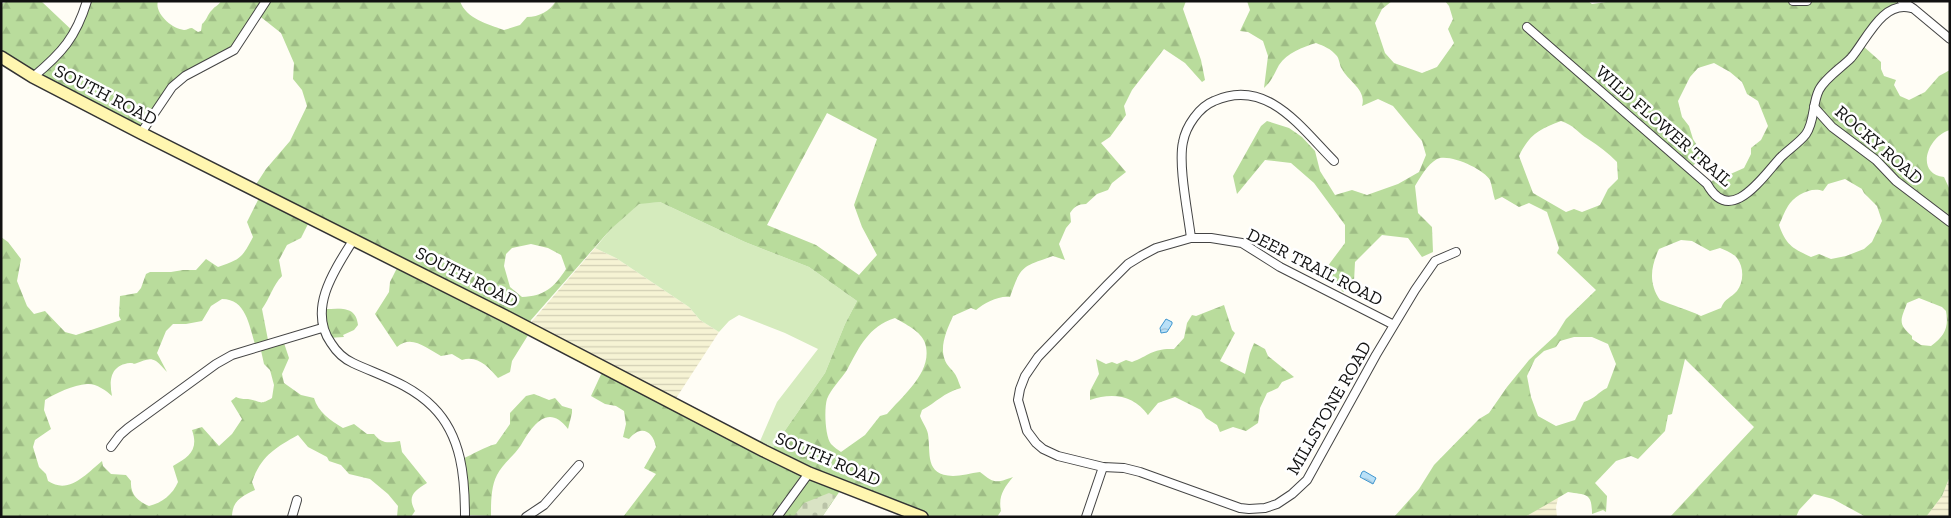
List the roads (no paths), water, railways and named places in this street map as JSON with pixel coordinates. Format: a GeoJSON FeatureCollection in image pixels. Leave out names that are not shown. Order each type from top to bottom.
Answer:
{"type":"FeatureCollection","features":[{"type":"Feature","properties":{"kind":"street"},"geometry":{"type":"LineString","coordinates":[[33,77],[51,62],[72,38],[81,20],[87,1]]}},
{"type":"Feature","properties":{"kind":"street"},"geometry":{"type":"LineString","coordinates":[[141,133],[172,87],[185,76],[234,50],[266,1]]}},
{"type":"Feature","properties":{"kind":"street"},"geometry":{"type":"LineString","coordinates":[[1793,1],[1807,1]]}},
{"type":"Feature","properties":{"kind":"street"},"geometry":{"type":"LineString","coordinates":[[1902,1],[1950,39]]}},
{"type":"Feature","properties":{"kind":"street","name":"WILD FLOWER TRAIL"},"geometry":{"type":"LineString","coordinates":[[1527,27],[1652,135],[1707,184],[1714,193],[1727,201],[1736,201],[1745,196],[1808,131],[1821,87],[1852,56],[1879,19],[1897,8],[1911,8]]}},
{"type":"Feature","properties":{"kind":"street","name":"SOUTH ROAD"},"geometry":{"type":"LineString","coordinates":[[1,57],[33,77],[141,133],[354,239],[809,473],[922,517]]}},
{"type":"Feature","properties":{"kind":"street"},"geometry":{"type":"LineString","coordinates":[[1191,238],[1181,159],[1182,143],[1187,130],[1197,115],[1209,103],[1223,96],[1236,94],[1263,98],[1278,106],[1334,161]]}},
{"type":"Feature","properties":{"kind":"street","name":"ROCKY ROAD"},"geometry":{"type":"LineString","coordinates":[[1814,107],[1832,127],[1876,160],[1896,181],[1950,222]]}},
{"type":"Feature","properties":{"kind":"street","name":"DEER TRAIL ROAD"},"geometry":{"type":"LineString","coordinates":[[1103,467],[1058,456],[1036,443],[1023,422],[1018,400],[1020,389],[1025,376],[1038,357],[1128,264],[1156,248],[1191,238],[1211,238],[1242,243],[1280,267],[1394,325]]}},
{"type":"Feature","properties":{"kind":"street"},"geometry":{"type":"LineString","coordinates":[[354,239],[329,284],[323,300],[322,328],[335,350],[351,362],[400,383],[433,407],[454,440],[461,459],[465,482],[465,517]]}},
{"type":"Feature","properties":{"kind":"street","name":"MILLSTONE ROAD"},"geometry":{"type":"LineString","coordinates":[[1103,467],[1124,468],[1140,472],[1240,508],[1264,508],[1278,504],[1308,480],[1394,325],[1435,261],[1456,252]]}},
{"type":"Feature","properties":{"kind":"street"},"geometry":{"type":"LineString","coordinates":[[111,448],[120,435],[128,428],[216,364],[251,349],[322,328]]}},
{"type":"Feature","properties":{"kind":"street"},"geometry":{"type":"LineString","coordinates":[[526,517],[544,505],[579,464]]}},
{"type":"Feature","properties":{"kind":"street"},"geometry":{"type":"LineString","coordinates":[[1086,517],[1103,467]]}},
{"type":"Feature","properties":{"kind":"street"},"geometry":{"type":"LineString","coordinates":[[777,517],[809,473]]}},
{"type":"Feature","properties":{"kind":"street"},"geometry":{"type":"LineString","coordinates":[[292,517],[297,500]]}},
{"type":"Feature","properties":{"kind":"water"},"geometry":{"type":"Polygon","coordinates":[[[1166,319],[1172,322],[1172,324],[1167,332],[1161,333],[1160,328],[1166,319]]]}},
{"type":"Feature","properties":{"kind":"water"},"geometry":{"type":"Polygon","coordinates":[[[1364,471],[1376,478],[1373,484],[1360,477],[1364,471]]]}}]}
